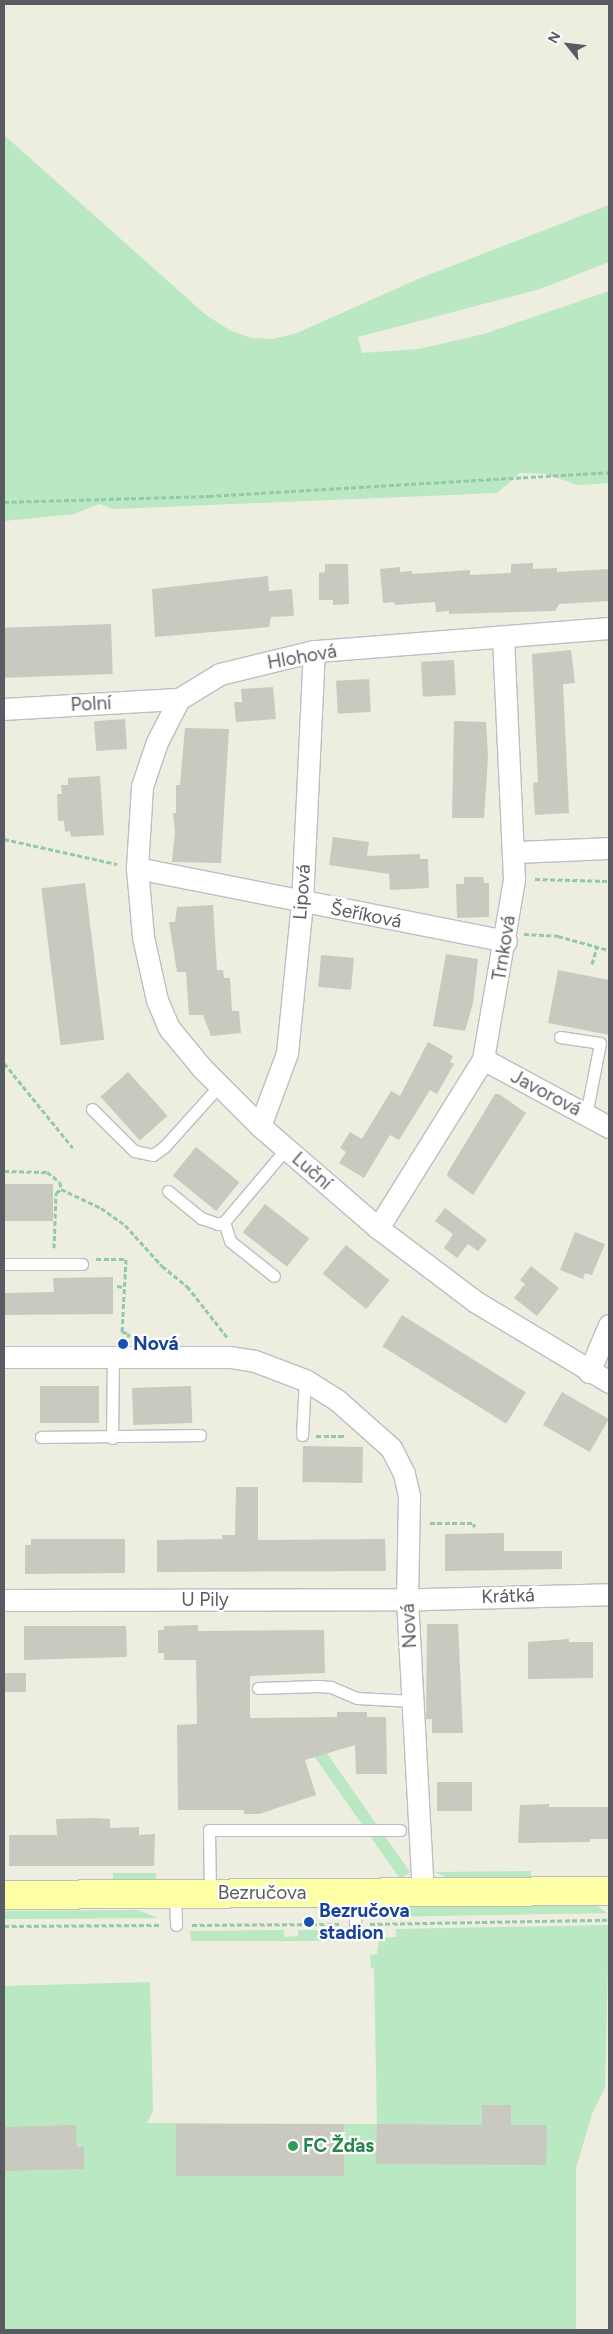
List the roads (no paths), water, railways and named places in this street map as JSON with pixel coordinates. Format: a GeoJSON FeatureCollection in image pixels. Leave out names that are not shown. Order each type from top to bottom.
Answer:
{"type":"FeatureCollection","features":[{"type":"Feature","properties":{"kind":"main road","name":"Bezručova"},"geometry":{"type":"LineString","coordinates":[[4,1895],[609,1891]]}},
{"type":"Feature","properties":{"kind":"street","name":"Hlohová"},"geometry":{"type":"LineString","coordinates":[[179,699],[220,674],[314,652],[609,628]]}},
{"type":"Feature","properties":{"kind":"street","name":"Trnková"},"geometry":{"type":"LineString","coordinates":[[378,1228],[483,1059],[506,937],[514,879],[515,852],[503,636]]}},
{"type":"Feature","properties":{"kind":"street","name":"Lipová"},"geometry":{"type":"LineString","coordinates":[[260,1126],[287,1053],[302,903],[314,652]]}},
{"type":"Feature","properties":{"kind":"street"},"geometry":{"type":"LineString","coordinates":[[138,868],[142,786],[157,742],[179,699]]}},
{"type":"Feature","properties":{"kind":"street","name":"Polní"},"geometry":{"type":"LineString","coordinates":[[4,709],[179,699]]}},
{"type":"Feature","properties":{"kind":"street"},"geometry":{"type":"LineString","coordinates":[[515,852],[609,848]]}},
{"type":"Feature","properties":{"kind":"street","name":"Šeříková"},"geometry":{"type":"LineString","coordinates":[[138,868],[302,903],[506,937]]}},
{"type":"Feature","properties":{"kind":"street","name":"Luční"},"geometry":{"type":"LineString","coordinates":[[138,868],[142,936],[157,1000],[169,1028],[219,1086],[260,1126],[378,1228],[476,1302],[589,1372],[609,1382]]}},
{"type":"Feature","properties":{"kind":"street","name":"Javorová"},"geometry":{"type":"LineString","coordinates":[[483,1059],[609,1127]]}},
{"type":"Feature","properties":{"kind":"street"},"geometry":{"type":"LineString","coordinates":[[589,1372],[609,1325]]}},
{"type":"Feature","properties":{"kind":"street","name":"Nová"},"geometry":{"type":"LineString","coordinates":[[4,1357],[121,1351],[230,1357],[255,1361],[305,1380],[337,1400],[379,1434],[398,1459],[409,1496],[407,1599],[423,1892]]}},
{"type":"Feature","properties":{"kind":"street","name":"Krátká"},"geometry":{"type":"LineString","coordinates":[[407,1599],[609,1594]]}},
{"type":"Feature","properties":{"kind":"street","name":"U Pily"},"geometry":{"type":"LineString","coordinates":[[4,1600],[407,1599]]}},
{"type":"Feature","properties":{"kind":"lane"},"geometry":{"type":"LineString","coordinates":[[560,1037],[600,1043],[586,1115]]}},
{"type":"Feature","properties":{"kind":"lane"},"geometry":{"type":"LineString","coordinates":[[92,1109],[134,1151],[153,1155],[164,1147],[219,1086]]}},
{"type":"Feature","properties":{"kind":"lane"},"geometry":{"type":"LineString","coordinates":[[168,1191],[210,1223],[224,1222],[286,1149]]}},
{"type":"Feature","properties":{"kind":"lane"},"geometry":{"type":"LineString","coordinates":[[224,1222],[230,1241],[274,1276]]}},
{"type":"Feature","properties":{"kind":"lane"},"geometry":{"type":"LineString","coordinates":[[4,1264],[82,1264]]}},
{"type":"Feature","properties":{"kind":"lane"},"geometry":{"type":"LineString","coordinates":[[112,1438],[121,1351]]}},
{"type":"Feature","properties":{"kind":"lane"},"geometry":{"type":"LineString","coordinates":[[302,1435],[305,1380]]}},
{"type":"Feature","properties":{"kind":"lane"},"geometry":{"type":"LineString","coordinates":[[41,1437],[112,1438],[200,1435]]}},
{"type":"Feature","properties":{"kind":"lane"},"geometry":{"type":"LineString","coordinates":[[258,1688],[331,1687],[357,1698],[413,1701]]}},
{"type":"Feature","properties":{"kind":"lane"},"geometry":{"type":"LineString","coordinates":[[210,1894],[209,1830],[400,1830]]}},
{"type":"Feature","properties":{"kind":"lane"},"geometry":{"type":"LineString","coordinates":[[355,1924],[356,1893]]}},
{"type":"Feature","properties":{"kind":"lane"},"geometry":{"type":"LineString","coordinates":[[175,1894],[176,1925]]}},
{"type":"Feature","properties":{"kind":"place","name":"Nová"},"geometry":{"type":"Point","coordinates":[123,1344]}},
{"type":"Feature","properties":{"kind":"place","name":"Bezručova stadion"},"geometry":{"type":"Point","coordinates":[309,1922]}},
{"type":"Feature","properties":{"kind":"place","name":"FC Žďas"},"geometry":{"type":"Point","coordinates":[293,2146]}}]}
